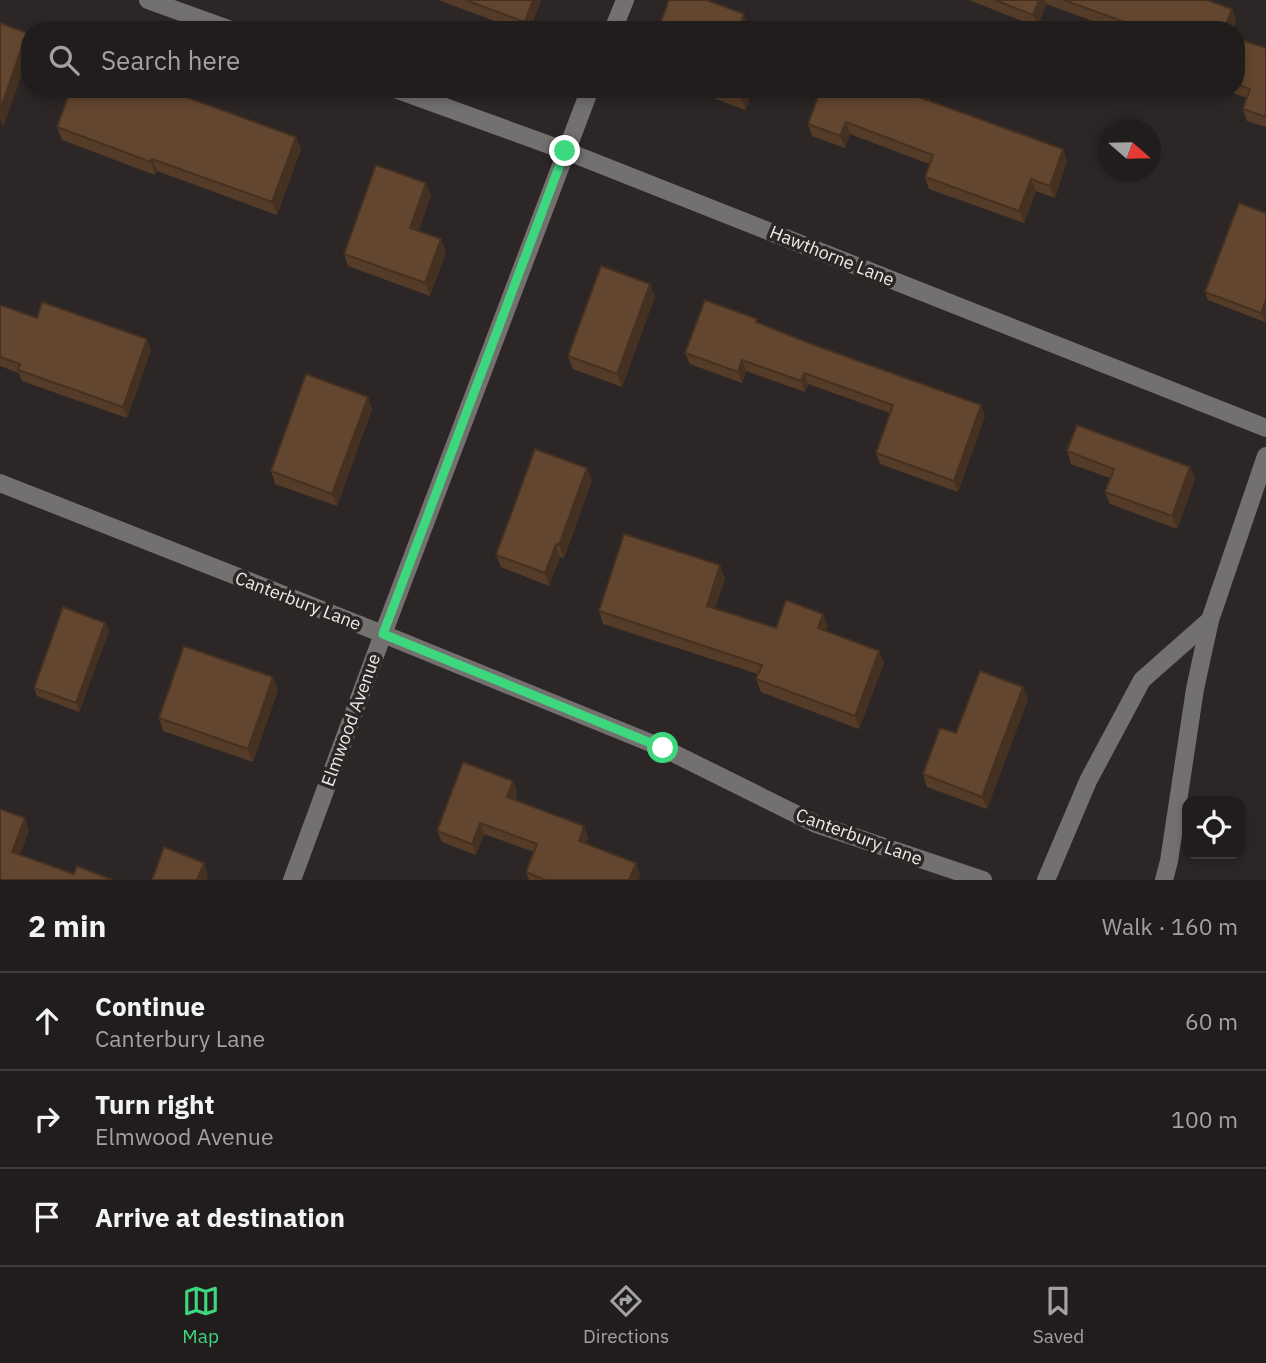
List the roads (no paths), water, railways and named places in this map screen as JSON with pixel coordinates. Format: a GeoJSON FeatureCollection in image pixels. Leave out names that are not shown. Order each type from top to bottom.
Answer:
{"type":"FeatureCollection","features":[{"type":"Feature","properties":{"kind":"street"},"geometry":{"type":"LineString","coordinates":[[148,0],[205,21]]}},
{"type":"Feature","properties":{"kind":"street"},"geometry":{"type":"LineString","coordinates":[[617,21],[625,0]]}},
{"type":"Feature","properties":{"kind":"street","name":"Hawthorne Lane"},"geometry":{"type":"LineString","coordinates":[[420,98],[565,151],[1266,428]]}},
{"type":"Feature","properties":{"kind":"street","name":"Elmwood Avenue"},"geometry":{"type":"LineString","coordinates":[[292,880],[586,98]]}},
{"type":"Feature","properties":{"kind":"street"},"geometry":{"type":"LineString","coordinates":[[1164,880],[1170,861],[1195,689],[1210,620],[1266,456]]}},
{"type":"Feature","properties":{"kind":"street","name":"Canterbury Lane"},"geometry":{"type":"LineString","coordinates":[[0,483],[663,748],[816,824],[983,880]]}},
{"type":"Feature","properties":{"kind":"street"},"geometry":{"type":"LineString","coordinates":[[1046,880],[1088,782],[1142,680],[1210,620]]}}]}
